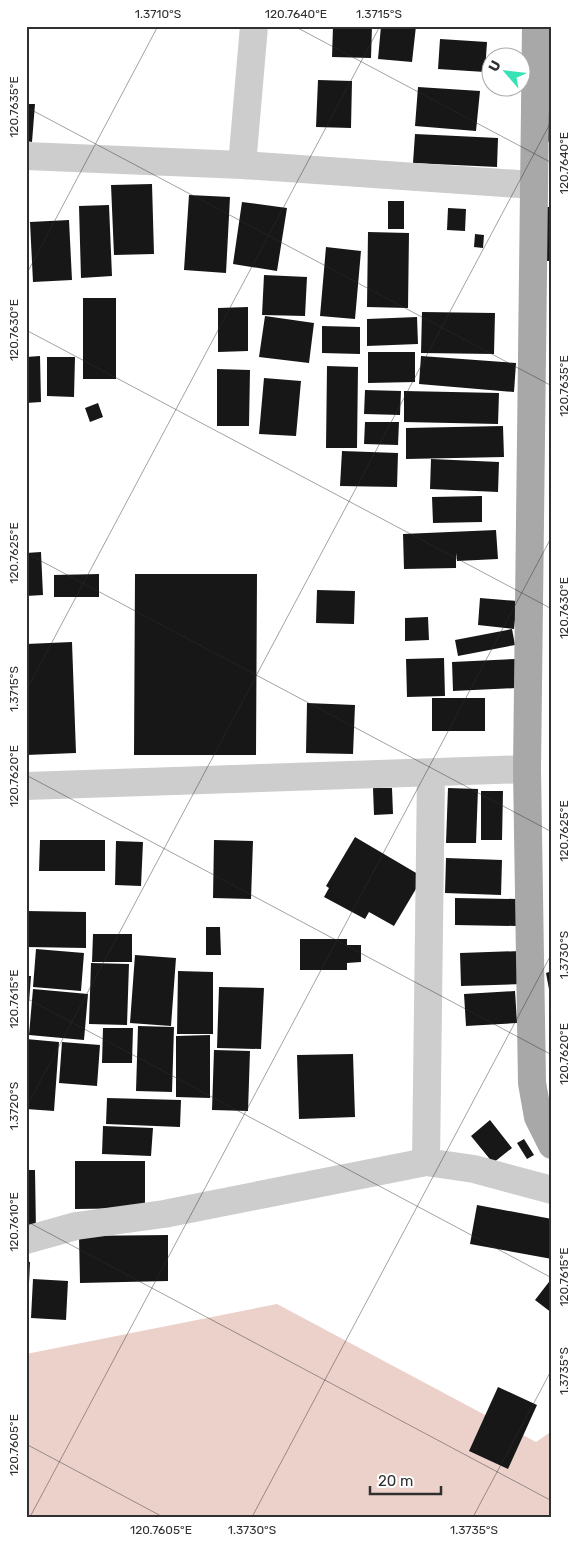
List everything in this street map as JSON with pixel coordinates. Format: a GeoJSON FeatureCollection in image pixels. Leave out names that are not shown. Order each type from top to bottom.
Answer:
{"type":"FeatureCollection","features":[{"type":"Feature","properties":{"kind":"main road"},"geometry":{"type":"LineString","coordinates":[[536,26],[527,769],[532,1083],[538,1117],[552,1145]]}},
{"type":"Feature","properties":{"kind":"street"},"geometry":{"type":"LineString","coordinates":[[242,165],[254,26]]}},
{"type":"Feature","properties":{"kind":"street"},"geometry":{"type":"LineString","coordinates":[[26,156],[242,165],[533,185]]}},
{"type":"Feature","properties":{"kind":"street"},"geometry":{"type":"LineString","coordinates":[[26,786],[431,774],[527,769]]}},
{"type":"Feature","properties":{"kind":"street"},"geometry":{"type":"LineString","coordinates":[[426,1162],[431,774]]}},
{"type":"Feature","properties":{"kind":"street"},"geometry":{"type":"LineString","coordinates":[[26,1240],[76,1226],[174,1212],[426,1162],[474,1169],[552,1190]]}},
{"type":"Feature","properties":{"kind":"shaded area"},"geometry":{"type":"Polygon","coordinates":[[[277,1304],[536,1442],[552,1431],[552,1517],[26,1517],[26,1354],[277,1304]]]}},
{"type":"Feature","properties":{"kind":"building"},"geometry":{"type":"Polygon","coordinates":[[[333,26],[372,26],[371,58],[332,57],[333,26]]]}},
{"type":"Feature","properties":{"kind":"building"},"geometry":{"type":"Polygon","coordinates":[[[381,26],[416,26],[412,62],[378,59],[381,26]]]}},
{"type":"Feature","properties":{"kind":"building"},"geometry":{"type":"Polygon","coordinates":[[[440,39],[487,42],[487,48],[480,48],[480,72],[438,69],[440,39]]]}},
{"type":"Feature","properties":{"kind":"building"},"geometry":{"type":"Polygon","coordinates":[[[318,80],[352,81],[351,128],[316,127],[318,80]]]}},
{"type":"Feature","properties":{"kind":"building"},"geometry":{"type":"Polygon","coordinates":[[[418,87],[480,91],[476,131],[415,126],[418,87]]]}},
{"type":"Feature","properties":{"kind":"building"},"geometry":{"type":"Polygon","coordinates":[[[544,101],[552,102],[552,142],[542,141],[544,101]]]}},
{"type":"Feature","properties":{"kind":"building"},"geometry":{"type":"Polygon","coordinates":[[[26,104],[35,104],[32,142],[26,141],[26,104]]]}},
{"type":"Feature","properties":{"kind":"building"},"geometry":{"type":"Polygon","coordinates":[[[415,134],[498,138],[497,167],[413,163],[415,134]]]}},
{"type":"Feature","properties":{"kind":"building"},"geometry":{"type":"Polygon","coordinates":[[[152,184],[154,254],[114,255],[111,185],[152,184]]]}},
{"type":"Feature","properties":{"kind":"building"},"geometry":{"type":"Polygon","coordinates":[[[189,195],[230,197],[226,273],[184,270],[189,195]]]}},
{"type":"Feature","properties":{"kind":"building"},"geometry":{"type":"Polygon","coordinates":[[[388,201],[404,201],[404,229],[388,229],[388,201]]]}},
{"type":"Feature","properties":{"kind":"building"},"geometry":{"type":"Polygon","coordinates":[[[242,202],[287,208],[277,271],[233,264],[242,202]]]}},
{"type":"Feature","properties":{"kind":"building"},"geometry":{"type":"Polygon","coordinates":[[[109,205],[112,276],[81,278],[79,206],[109,205]]]}},
{"type":"Feature","properties":{"kind":"building"},"geometry":{"type":"Polygon","coordinates":[[[542,207],[552,207],[552,261],[541,261],[542,207]]]}},
{"type":"Feature","properties":{"kind":"building"},"geometry":{"type":"Polygon","coordinates":[[[448,208],[466,209],[465,231],[447,230],[448,208]]]}},
{"type":"Feature","properties":{"kind":"building"},"geometry":{"type":"Polygon","coordinates":[[[69,220],[72,280],[33,282],[30,222],[69,220]]]}},
{"type":"Feature","properties":{"kind":"building"},"geometry":{"type":"Polygon","coordinates":[[[368,232],[409,233],[408,308],[367,307],[368,232]]]}},
{"type":"Feature","properties":{"kind":"building"},"geometry":{"type":"Polygon","coordinates":[[[475,234],[484,235],[483,248],[474,247],[475,234]]]}},
{"type":"Feature","properties":{"kind":"building"},"geometry":{"type":"Polygon","coordinates":[[[326,247],[361,251],[355,319],[320,316],[326,247]]]}},
{"type":"Feature","properties":{"kind":"building"},"geometry":{"type":"Polygon","coordinates":[[[264,275],[307,277],[305,316],[262,315],[264,275]]]}},
{"type":"Feature","properties":{"kind":"building"},"geometry":{"type":"Polygon","coordinates":[[[83,298],[116,298],[116,379],[83,379],[83,298]]]}},
{"type":"Feature","properties":{"kind":"building"},"geometry":{"type":"Polygon","coordinates":[[[248,307],[248,351],[218,352],[218,308],[248,307]]]}},
{"type":"Feature","properties":{"kind":"building"},"geometry":{"type":"Polygon","coordinates":[[[422,312],[495,313],[494,354],[421,353],[422,312]]]}},
{"type":"Feature","properties":{"kind":"building"},"geometry":{"type":"Polygon","coordinates":[[[265,316],[314,323],[309,363],[259,357],[265,316]]]}},
{"type":"Feature","properties":{"kind":"building"},"geometry":{"type":"Polygon","coordinates":[[[417,317],[418,344],[367,346],[367,319],[417,317]]]}},
{"type":"Feature","properties":{"kind":"building"},"geometry":{"type":"Polygon","coordinates":[[[322,326],[360,327],[360,354],[322,353],[322,326]]]}},
{"type":"Feature","properties":{"kind":"building"},"geometry":{"type":"Polygon","coordinates":[[[368,352],[415,352],[415,382],[368,383],[368,352]]]}},
{"type":"Feature","properties":{"kind":"building"},"geometry":{"type":"Polygon","coordinates":[[[40,356],[41,402],[26,403],[26,357],[40,356]]]}},
{"type":"Feature","properties":{"kind":"building"},"geometry":{"type":"Polygon","coordinates":[[[421,356],[516,363],[514,392],[419,384],[421,356]]]}},
{"type":"Feature","properties":{"kind":"building"},"geometry":{"type":"Polygon","coordinates":[[[47,357],[75,357],[74,397],[47,396],[47,357]]]}},
{"type":"Feature","properties":{"kind":"building"},"geometry":{"type":"Polygon","coordinates":[[[327,366],[358,367],[357,448],[326,448],[327,366]]]}},
{"type":"Feature","properties":{"kind":"building"},"geometry":{"type":"Polygon","coordinates":[[[217,369],[250,370],[249,426],[217,426],[217,369]]]}},
{"type":"Feature","properties":{"kind":"building"},"geometry":{"type":"Polygon","coordinates":[[[264,378],[301,381],[296,436],[259,434],[264,378]]]}},
{"type":"Feature","properties":{"kind":"building"},"geometry":{"type":"Polygon","coordinates":[[[365,390],[401,391],[400,415],[364,414],[365,390]]]}},
{"type":"Feature","properties":{"kind":"building"},"geometry":{"type":"Polygon","coordinates":[[[404,391],[499,393],[498,424],[404,422],[404,391]]]}},
{"type":"Feature","properties":{"kind":"building"},"geometry":{"type":"Polygon","coordinates":[[[98,403],[103,417],[90,422],[85,408],[98,403]]]}},
{"type":"Feature","properties":{"kind":"building"},"geometry":{"type":"Polygon","coordinates":[[[365,422],[399,422],[398,445],[364,444],[365,422]]]}},
{"type":"Feature","properties":{"kind":"building"},"geometry":{"type":"Polygon","coordinates":[[[503,426],[504,457],[406,459],[406,428],[503,426]]]}},
{"type":"Feature","properties":{"kind":"building"},"geometry":{"type":"Polygon","coordinates":[[[342,451],[398,453],[397,487],[340,486],[342,451]]]}},
{"type":"Feature","properties":{"kind":"building"},"geometry":{"type":"Polygon","coordinates":[[[431,459],[499,462],[498,492],[430,489],[431,459]]]}},
{"type":"Feature","properties":{"kind":"building"},"geometry":{"type":"Polygon","coordinates":[[[482,496],[482,522],[433,523],[432,497],[482,496]]]}},
{"type":"Feature","properties":{"kind":"building"},"geometry":{"type":"Polygon","coordinates":[[[496,530],[498,559],[457,561],[456,553],[456,568],[404,569],[403,534],[496,530]]]}},
{"type":"Feature","properties":{"kind":"building"},"geometry":{"type":"Polygon","coordinates":[[[41,552],[43,595],[26,596],[26,553],[41,552]]]}},
{"type":"Feature","properties":{"kind":"building"},"geometry":{"type":"Polygon","coordinates":[[[99,574],[99,597],[54,597],[54,575],[99,574]]]}},
{"type":"Feature","properties":{"kind":"building"},"geometry":{"type":"Polygon","coordinates":[[[135,574],[257,574],[256,755],[134,755],[135,574]]]}},
{"type":"Feature","properties":{"kind":"building"},"geometry":{"type":"Polygon","coordinates":[[[317,590],[355,591],[354,624],[316,623],[317,590]]]}},
{"type":"Feature","properties":{"kind":"building"},"geometry":{"type":"Polygon","coordinates":[[[480,598],[517,601],[514,629],[478,625],[480,598]]]}},
{"type":"Feature","properties":{"kind":"building"},"geometry":{"type":"Polygon","coordinates":[[[428,617],[429,640],[405,641],[405,618],[428,617]]]}},
{"type":"Feature","properties":{"kind":"building"},"geometry":{"type":"Polygon","coordinates":[[[512,629],[515,645],[458,656],[455,640],[512,629]]]}},
{"type":"Feature","properties":{"kind":"building"},"geometry":{"type":"Polygon","coordinates":[[[72,642],[76,753],[26,755],[26,644],[72,642]]]}},
{"type":"Feature","properties":{"kind":"building"},"geometry":{"type":"Polygon","coordinates":[[[444,658],[445,696],[407,697],[406,659],[444,658]]]}},
{"type":"Feature","properties":{"kind":"building"},"geometry":{"type":"Polygon","coordinates":[[[515,659],[516,688],[453,691],[452,662],[515,659]]]}},
{"type":"Feature","properties":{"kind":"building"},"geometry":{"type":"Polygon","coordinates":[[[432,698],[485,698],[485,731],[432,731],[432,698]]]}},
{"type":"Feature","properties":{"kind":"building"},"geometry":{"type":"Polygon","coordinates":[[[307,703],[355,705],[353,754],[306,753],[307,703]]]}},
{"type":"Feature","properties":{"kind":"building"},"geometry":{"type":"Polygon","coordinates":[[[373,788],[392,788],[393,814],[374,815],[373,788]]]}},
{"type":"Feature","properties":{"kind":"building"},"geometry":{"type":"Polygon","coordinates":[[[448,788],[478,789],[476,843],[446,843],[448,788]]]}},
{"type":"Feature","properties":{"kind":"building"},"geometry":{"type":"Polygon","coordinates":[[[481,791],[503,791],[502,840],[481,840],[481,791]]]}},
{"type":"Feature","properties":{"kind":"building"},"geometry":{"type":"Polygon","coordinates":[[[355,837],[423,877],[394,926],[369,912],[365,919],[324,897],[329,888],[326,886],[355,837]]]}},
{"type":"Feature","properties":{"kind":"building"},"geometry":{"type":"Polygon","coordinates":[[[40,840],[105,840],[105,871],[39,871],[40,840]]]}},
{"type":"Feature","properties":{"kind":"building"},"geometry":{"type":"Polygon","coordinates":[[[214,840],[253,841],[251,899],[213,898],[214,840]]]}},
{"type":"Feature","properties":{"kind":"building"},"geometry":{"type":"Polygon","coordinates":[[[116,841],[143,842],[141,886],[115,885],[116,841]]]}},
{"type":"Feature","properties":{"kind":"building"},"geometry":{"type":"Polygon","coordinates":[[[446,858],[502,860],[501,895],[445,893],[446,858]]]}},
{"type":"Feature","properties":{"kind":"building"},"geometry":{"type":"Polygon","coordinates":[[[455,898],[517,899],[516,926],[455,925],[455,898]]]}},
{"type":"Feature","properties":{"kind":"building"},"geometry":{"type":"Polygon","coordinates":[[[26,911],[86,912],[86,948],[26,947],[26,911]]]}},
{"type":"Feature","properties":{"kind":"building"},"geometry":{"type":"Polygon","coordinates":[[[206,927],[220,927],[221,955],[206,955],[206,927]]]}},
{"type":"Feature","properties":{"kind":"building"},"geometry":{"type":"Polygon","coordinates":[[[93,934],[132,934],[132,962],[92,962],[93,934]]]}},
{"type":"Feature","properties":{"kind":"building"},"geometry":{"type":"Polygon","coordinates":[[[300,939],[347,939],[347,945],[361,945],[361,962],[347,963],[347,970],[300,970],[300,939]]]}},
{"type":"Feature","properties":{"kind":"building"},"geometry":{"type":"Polygon","coordinates":[[[36,949],[84,953],[81,991],[33,987],[36,949]]]}},
{"type":"Feature","properties":{"kind":"building"},"geometry":{"type":"Polygon","coordinates":[[[521,951],[522,984],[461,986],[460,953],[521,951]]]}},
{"type":"Feature","properties":{"kind":"building"},"geometry":{"type":"Polygon","coordinates":[[[135,955],[176,958],[171,1026],[130,1023],[135,955]]]}},
{"type":"Feature","properties":{"kind":"building"},"geometry":{"type":"Polygon","coordinates":[[[91,963],[129,964],[127,1025],[89,1024],[91,963]]]}},
{"type":"Feature","properties":{"kind":"building"},"geometry":{"type":"Polygon","coordinates":[[[178,971],[213,972],[213,1034],[177,1034],[178,971]]]}},
{"type":"Feature","properties":{"kind":"building"},"geometry":{"type":"Polygon","coordinates":[[[552,971],[552,1000],[551,1000],[546,973],[552,971]]]}},
{"type":"Feature","properties":{"kind":"building"},"geometry":{"type":"Polygon","coordinates":[[[26,976],[31,976],[28,1016],[26,1016],[26,976]]]}},
{"type":"Feature","properties":{"kind":"building"},"geometry":{"type":"Polygon","coordinates":[[[219,987],[264,988],[261,1049],[217,1048],[219,987]]]}},
{"type":"Feature","properties":{"kind":"building"},"geometry":{"type":"Polygon","coordinates":[[[33,989],[88,994],[84,1040],[29,1035],[33,989]]]}},
{"type":"Feature","properties":{"kind":"building"},"geometry":{"type":"Polygon","coordinates":[[[515,991],[517,1023],[466,1026],[464,994],[515,991]]]}},
{"type":"Feature","properties":{"kind":"building"},"geometry":{"type":"Polygon","coordinates":[[[138,1026],[174,1027],[172,1092],[136,1091],[138,1026]]]}},
{"type":"Feature","properties":{"kind":"building"},"geometry":{"type":"Polygon","coordinates":[[[103,1028],[133,1028],[132,1063],[102,1063],[103,1028]]]}},
{"type":"Feature","properties":{"kind":"building"},"geometry":{"type":"Polygon","coordinates":[[[210,1035],[210,1098],[176,1097],[176,1036],[210,1035]]]}},
{"type":"Feature","properties":{"kind":"building"},"geometry":{"type":"Polygon","coordinates":[[[26,1039],[59,1042],[54,1111],[26,1109],[26,1039]]]}},
{"type":"Feature","properties":{"kind":"building"},"geometry":{"type":"Polygon","coordinates":[[[62,1042],[100,1045],[97,1086],[59,1083],[62,1042]]]}},
{"type":"Feature","properties":{"kind":"building"},"geometry":{"type":"Polygon","coordinates":[[[214,1050],[250,1051],[248,1111],[212,1110],[214,1050]]]}},
{"type":"Feature","properties":{"kind":"building"},"geometry":{"type":"Polygon","coordinates":[[[353,1054],[355,1117],[299,1119],[297,1055],[353,1054]]]}},
{"type":"Feature","properties":{"kind":"building"},"geometry":{"type":"Polygon","coordinates":[[[107,1098],[181,1100],[180,1127],[106,1124],[107,1098]]]}},
{"type":"Feature","properties":{"kind":"building"},"geometry":{"type":"Polygon","coordinates":[[[490,1120],[512,1148],[493,1163],[471,1136],[490,1120]]]}},
{"type":"Feature","properties":{"kind":"building"},"geometry":{"type":"Polygon","coordinates":[[[103,1126],[153,1128],[151,1156],[102,1154],[103,1126]]]}},
{"type":"Feature","properties":{"kind":"building"},"geometry":{"type":"Polygon","coordinates":[[[524,1139],[534,1155],[527,1159],[517,1143],[524,1139]]]}},
{"type":"Feature","properties":{"kind":"building"},"geometry":{"type":"Polygon","coordinates":[[[75,1161],[145,1161],[145,1208],[75,1209],[75,1161]]]}},
{"type":"Feature","properties":{"kind":"building"},"geometry":{"type":"Polygon","coordinates":[[[26,1170],[35,1170],[36,1231],[26,1231],[26,1170]]]}},
{"type":"Feature","properties":{"kind":"building"},"geometry":{"type":"Polygon","coordinates":[[[477,1205],[552,1219],[552,1259],[470,1244],[477,1205]]]}},
{"type":"Feature","properties":{"kind":"building"},"geometry":{"type":"Polygon","coordinates":[[[168,1235],[168,1281],[80,1283],[79,1236],[168,1235]]]}},
{"type":"Feature","properties":{"kind":"building"},"geometry":{"type":"Polygon","coordinates":[[[26,1261],[30,1262],[28,1305],[26,1304],[26,1261]]]}},
{"type":"Feature","properties":{"kind":"building"},"geometry":{"type":"Polygon","coordinates":[[[552,1278],[552,1313],[535,1300],[552,1278]]]}},
{"type":"Feature","properties":{"kind":"building"},"geometry":{"type":"Polygon","coordinates":[[[33,1279],[68,1281],[66,1320],[31,1318],[33,1279]]]}},
{"type":"Feature","properties":{"kind":"building"},"geometry":{"type":"Polygon","coordinates":[[[498,1387],[537,1405],[508,1469],[469,1451],[498,1387]]]}}]}
